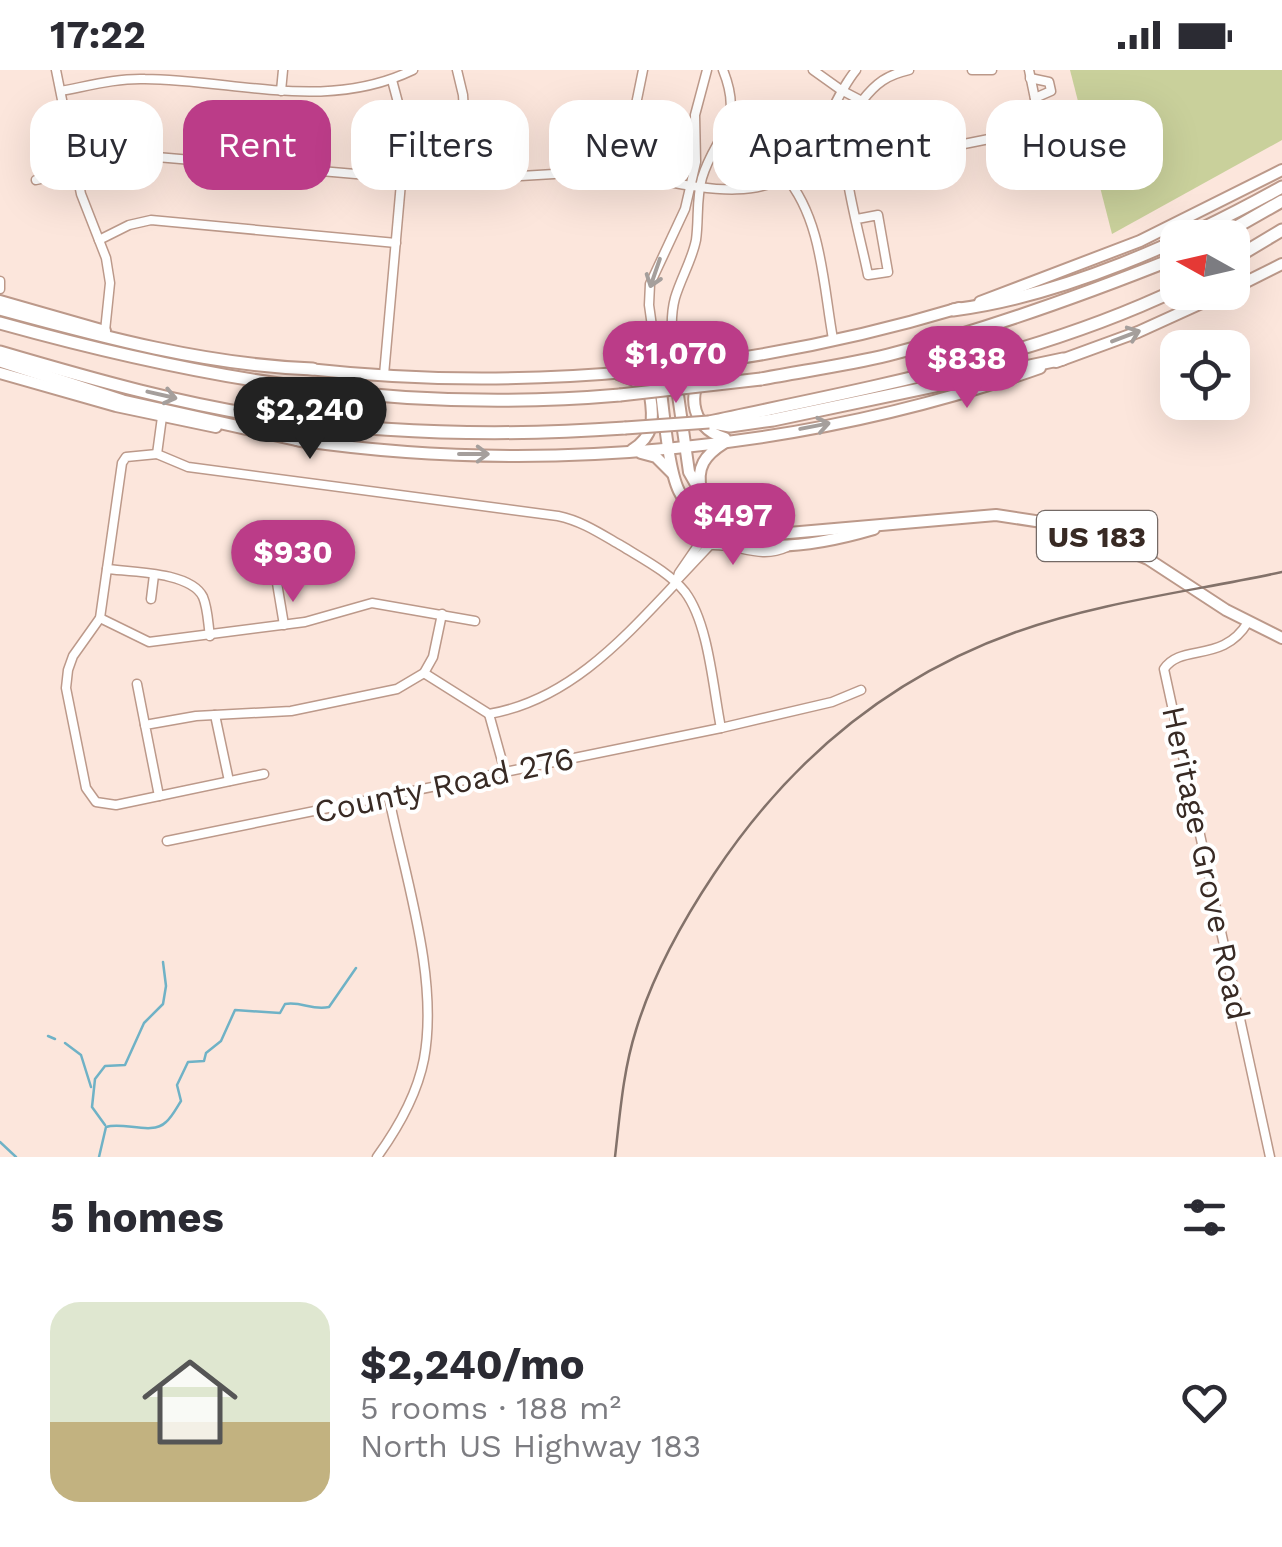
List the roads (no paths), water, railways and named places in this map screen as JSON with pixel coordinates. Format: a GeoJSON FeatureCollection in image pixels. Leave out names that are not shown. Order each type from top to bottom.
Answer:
{"type":"FeatureCollection","features":[{"type":"Feature","properties":{"kind":"highway"},"geometry":{"type":"LineString","coordinates":[[953,310],[1024,297],[1106,270],[1282,187]]}},
{"type":"Feature","properties":{"kind":"highway"},"geometry":{"type":"LineString","coordinates":[[1249,220],[1282,201]]}},
{"type":"Feature","properties":{"kind":"highway"},"geometry":{"type":"LineString","coordinates":[[1250,249],[1282,230]]}},
{"type":"Feature","properties":{"kind":"highway"},"geometry":{"type":"LineString","coordinates":[[0,322],[115,355],[297,388],[480,402],[551,401],[761,379],[887,355],[992,325],[1160,264]]}},
{"type":"Feature","properties":{"kind":"highway"},"geometry":{"type":"LineString","coordinates":[[0,352],[104,382],[281,419],[492,432],[709,422],[730,426],[974,362],[1090,325],[1160,296]]}},
{"type":"Feature","properties":{"kind":"highway"},"geometry":{"type":"LineString","coordinates":[[0,309],[119,342],[254,367],[313,370]]}},
{"type":"Feature","properties":{"kind":"highway"},"geometry":{"type":"LineString","coordinates":[[769,415],[1063,359]]}},
{"type":"Feature","properties":{"kind":"highway"},"geometry":{"type":"LineString","coordinates":[[0,362],[122,401],[303,441]]}},
{"type":"Feature","properties":{"kind":"main road"},"geometry":{"type":"LineString","coordinates":[[0,301],[105,331],[204,353],[313,370],[520,380],[658,369],[864,334],[953,310],[1140,241],[1282,170]]}},
{"type":"Feature","properties":{"kind":"main road"},"geometry":{"type":"LineString","coordinates":[[1250,280],[1282,264]]}},
{"type":"Feature","properties":{"kind":"main road"},"geometry":{"type":"LineString","coordinates":[[0,373],[162,417],[303,441],[452,454],[575,454],[730,440],[810,428],[916,404],[1063,359],[1186,310]]}},
{"type":"Feature","properties":{"kind":"main road"},"geometry":{"type":"LineString","coordinates":[[672,334],[686,354],[710,362]]}},
{"type":"Feature","properties":{"kind":"main road"},"geometry":{"type":"LineString","coordinates":[[618,373],[646,356],[654,337]]}},
{"type":"Feature","properties":{"kind":"main road"},"geometry":{"type":"LineString","coordinates":[[724,360],[701,374],[694,393],[703,428],[730,440]]}},
{"type":"Feature","properties":{"kind":"main road"},"geometry":{"type":"LineString","coordinates":[[674,367],[689,472],[704,500],[735,527]]}},
{"type":"Feature","properties":{"kind":"main road"},"geometry":{"type":"LineString","coordinates":[[658,369],[675,479]]}},
{"type":"Feature","properties":{"kind":"main road"},"geometry":{"type":"LineString","coordinates":[[618,373],[634,380],[650,395],[652,428],[643,443],[631,450]]}},
{"type":"Feature","properties":{"kind":"main road"},"geometry":{"type":"LineString","coordinates":[[704,500],[699,480],[701,465],[730,440]]}},
{"type":"Feature","properties":{"kind":"main road"},"geometry":{"type":"LineString","coordinates":[[631,450],[661,460],[687,504],[710,528],[735,527]]}},
{"type":"Feature","properties":{"kind":"main road","name":"US 183"},"geometry":{"type":"LineString","coordinates":[[735,527],[777,534],[996,515],[1068,526],[1148,559],[1248,622],[1282,638]]}},
{"type":"Feature","properties":{"kind":"main road","name":"US 183"},"geometry":{"type":"LineString","coordinates":[[710,528],[761,547],[843,537],[889,525]]}},
{"type":"Feature","properties":{"kind":"street"},"geometry":{"type":"LineString","coordinates":[[56,70],[63,100]]}},
{"type":"Feature","properties":{"kind":"street"},"geometry":{"type":"LineString","coordinates":[[281,92],[283,70]]}},
{"type":"Feature","properties":{"kind":"street"},"geometry":{"type":"LineString","coordinates":[[61,91],[142,78],[312,94],[392,80],[413,70]]}},
{"type":"Feature","properties":{"kind":"street"},"geometry":{"type":"LineString","coordinates":[[457,70],[463,95],[468,179],[549,174]]}},
{"type":"Feature","properties":{"kind":"street"},"geometry":{"type":"LineString","coordinates":[[642,70],[633,119],[634,176],[713,186]]}},
{"type":"Feature","properties":{"kind":"street"},"geometry":{"type":"LineString","coordinates":[[674,367],[675,298],[696,238],[695,116],[706,70]]}},
{"type":"Feature","properties":{"kind":"street"},"geometry":{"type":"LineString","coordinates":[[658,369],[649,305],[652,274],[729,120],[729,89],[723,70]]}},
{"type":"Feature","properties":{"kind":"street"},"geometry":{"type":"LineString","coordinates":[[814,70],[860,100]]}},
{"type":"Feature","properties":{"kind":"street"},"geometry":{"type":"LineString","coordinates":[[835,100],[856,70]]}},
{"type":"Feature","properties":{"kind":"street"},"geometry":{"type":"LineString","coordinates":[[863,100],[887,76],[909,70]]}},
{"type":"Feature","properties":{"kind":"street"},"geometry":{"type":"LineString","coordinates":[[972,70],[992,70]]}},
{"type":"Feature","properties":{"kind":"street"},"geometry":{"type":"LineString","coordinates":[[192,82],[193,72]]}},
{"type":"Feature","properties":{"kind":"street"},"geometry":{"type":"LineString","coordinates":[[1030,74],[1050,82],[1047,95],[1034,98],[1030,74]]}},
{"type":"Feature","properties":{"kind":"street"},"geometry":{"type":"LineString","coordinates":[[392,80],[397,100]]}},
{"type":"Feature","properties":{"kind":"street"},"geometry":{"type":"LineString","coordinates":[[163,158],[351,174]]}},
{"type":"Feature","properties":{"kind":"street"},"geometry":{"type":"LineString","coordinates":[[80,190],[110,282],[105,331]]}},
{"type":"Feature","properties":{"kind":"street"},"geometry":{"type":"LineString","coordinates":[[384,376],[401,190]]}},
{"type":"Feature","properties":{"kind":"street"},"geometry":{"type":"LineString","coordinates":[[798,190],[812,219],[833,338]]}},
{"type":"Feature","properties":{"kind":"street"},"geometry":{"type":"LineString","coordinates":[[851,190],[857,219],[868,275],[888,272],[878,215],[857,219]]}},
{"type":"Feature","properties":{"kind":"street"},"geometry":{"type":"LineString","coordinates":[[99,240],[152,220],[396,243]]}},
{"type":"Feature","properties":{"kind":"street"},"geometry":{"type":"LineString","coordinates":[[0,281],[0,289]]}},
{"type":"Feature","properties":{"kind":"street"},"geometry":{"type":"LineString","coordinates":[[157,454],[162,417]]}},
{"type":"Feature","properties":{"kind":"street"},"geometry":{"type":"LineString","coordinates":[[264,774],[105,805],[96,802],[86,788],[66,688],[68,670],[72,656],[100,618],[124,460],[157,454],[188,467],[574,520],[678,580],[698,615],[721,728]]}},
{"type":"Feature","properties":{"kind":"street"},"geometry":{"type":"LineString","coordinates":[[489,714],[535,701],[595,664],[678,580],[710,528]]}},
{"type":"Feature","properties":{"kind":"street"},"geometry":{"type":"LineString","coordinates":[[678,580],[710,545],[752,553],[788,546]]}},
{"type":"Feature","properties":{"kind":"street"},"geometry":{"type":"LineString","coordinates":[[258,557],[290,561]]}},
{"type":"Feature","properties":{"kind":"street"},"geometry":{"type":"LineString","coordinates":[[273,559],[284,625]]}},
{"type":"Feature","properties":{"kind":"street"},"geometry":{"type":"LineString","coordinates":[[107,568],[186,581],[200,592],[210,636]]}},
{"type":"Feature","properties":{"kind":"street"},"geometry":{"type":"LineString","coordinates":[[150,599],[154,576]]}},
{"type":"Feature","properties":{"kind":"street"},"geometry":{"type":"LineString","coordinates":[[100,618],[149,642],[284,625],[372,603],[475,621]]}},
{"type":"Feature","properties":{"kind":"street"},"geometry":{"type":"LineString","coordinates":[[145,726],[215,714],[308,708],[397,689],[424,672],[432,657],[442,614]]}},
{"type":"Feature","properties":{"kind":"street","name":"Heritage Grove Road"},"geometry":{"type":"LineString","coordinates":[[1248,622],[1231,644],[1171,660],[1164,669],[1270,1157]]}},
{"type":"Feature","properties":{"kind":"street"},"geometry":{"type":"LineString","coordinates":[[424,672],[489,714],[502,762]]}},
{"type":"Feature","properties":{"kind":"street"},"geometry":{"type":"LineString","coordinates":[[137,684],[158,796]]}},
{"type":"Feature","properties":{"kind":"street","name":"County Road 276"},"geometry":{"type":"LineString","coordinates":[[168,840],[721,728],[832,702],[861,690]]}},
{"type":"Feature","properties":{"kind":"street"},"geometry":{"type":"LineString","coordinates":[[215,714],[230,781]]}},
{"type":"Feature","properties":{"kind":"street"},"geometry":{"type":"LineString","coordinates":[[377,1157],[418,1082],[427,1018],[417,930],[388,798]]}},
{"type":"Feature","properties":{"kind":"waterway"},"geometry":{"type":"LineString","coordinates":[[105,1125],[92,1107],[95,1079],[105,1066],[125,1065],[144,1023],[163,1004],[163,962]]}},
{"type":"Feature","properties":{"kind":"waterway"},"geometry":{"type":"LineString","coordinates":[[99,1157],[106,1127],[153,1128],[168,1120],[181,1101],[177,1085],[188,1062],[204,1061],[206,1053],[221,1041],[235,1010],[280,1013],[285,1004],[291,1003],[329,1007],[356,968]]}},
{"type":"Feature","properties":{"kind":"waterway"},"geometry":{"type":"LineString","coordinates":[[48,1036],[55,1039]]}},
{"type":"Feature","properties":{"kind":"waterway"},"geometry":{"type":"LineString","coordinates":[[65,1043],[81,1055],[91,1087]]}},
{"type":"Feature","properties":{"kind":"waterway"},"geometry":{"type":"LineString","coordinates":[[0,1142],[16,1157]]}},
{"type":"Feature","properties":{"kind":"railway"},"geometry":{"type":"LineString","coordinates":[[615,1157],[632,1045],[669,949],[743,833],[808,760],[845,728],[925,673],[1016,632],[1114,605],[1282,572]]}}]}
